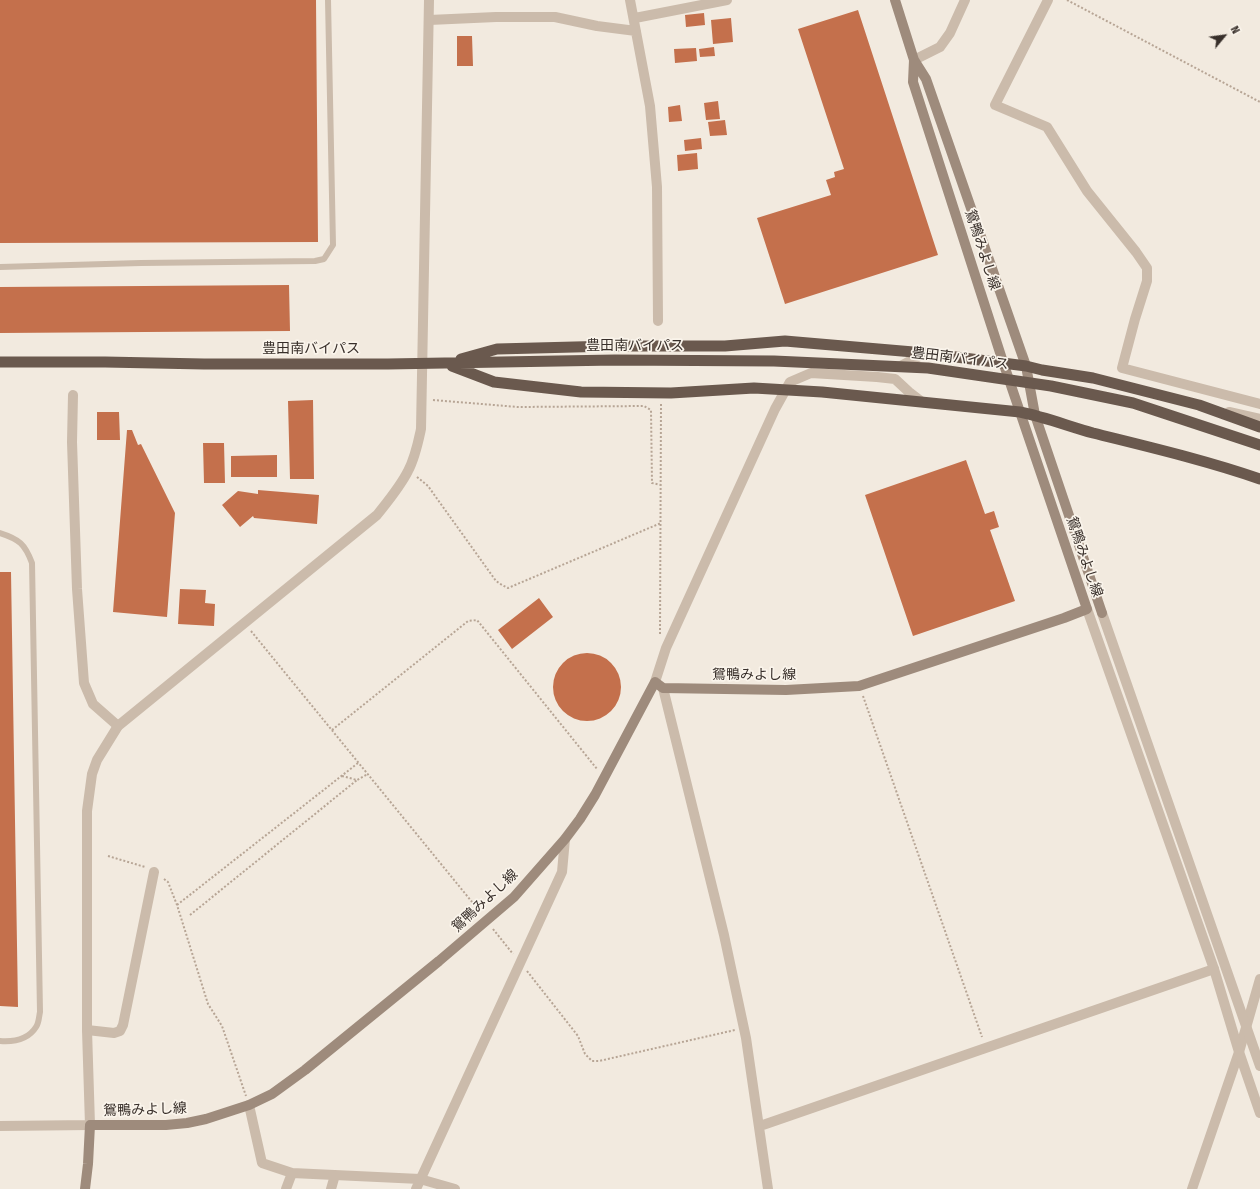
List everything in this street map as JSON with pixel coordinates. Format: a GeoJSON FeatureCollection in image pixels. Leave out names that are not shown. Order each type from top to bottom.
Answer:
{"type":"FeatureCollection","features":[{"type":"Feature","properties":{"kind":"highway"},"geometry":{"type":"LineString","coordinates":[[445,364],[497,349],[613,346],[725,346],[785,342],[925,353],[1026,366],[1093,378],[1200,405],[1260,427]]}},
{"type":"Feature","properties":{"kind":"highway","name":"豊田南バイパス"},"geometry":{"type":"LineString","coordinates":[[0,362],[445,364],[615,360],[774,362],[928,368],[1051,386],[1133,403],[1260,445]]}},
{"type":"Feature","properties":{"kind":"highway"},"geometry":{"type":"LineString","coordinates":[[445,364],[494,382],[581,392],[671,393],[754,388],[822,392],[1020,412],[1234,470],[1260,479]]}},
{"type":"Feature","properties":{"kind":"main road","name":"鴛鴨みよし線"},"geometry":{"type":"LineString","coordinates":[[895,0],[914,60],[926,79],[1026,366],[1035,415],[1102,613]]}},
{"type":"Feature","properties":{"kind":"main road","name":"鴛鴨みよし線"},"geometry":{"type":"LineString","coordinates":[[85,1189],[90,1125],[166,1125],[187,1123],[206,1119],[249,1105],[272,1094],[305,1070],[514,897],[565,839],[584,813],[659,685],[786,690],[859,686],[1087,609],[1003,362],[913,82],[914,60]]}},
{"type":"Feature","properties":{"kind":"street"},"geometry":{"type":"LineString","coordinates":[[0,1126],[90,1125],[87,1030],[86,811],[92,774],[97,760],[118,726],[377,515],[395,493],[409,470],[416,451],[421,429],[429,0]]}},
{"type":"Feature","properties":{"kind":"street"},"geometry":{"type":"LineString","coordinates":[[630,0],[650,106],[657,187],[658,321]]}},
{"type":"Feature","properties":{"kind":"street"},"geometry":{"type":"LineString","coordinates":[[634,18],[727,0]]}},
{"type":"Feature","properties":{"kind":"street"},"geometry":{"type":"LineString","coordinates":[[914,60],[940,47],[950,33],[965,0]]}},
{"type":"Feature","properties":{"kind":"street"},"geometry":{"type":"LineString","coordinates":[[1048,0],[995,105],[1047,126],[1083,185],[1147,268],[1147,282],[1122,368],[1260,404]]}},
{"type":"Feature","properties":{"kind":"street"},"geometry":{"type":"LineString","coordinates":[[429,20],[555,17],[597,26],[636,31]]}},
{"type":"Feature","properties":{"kind":"street"},"geometry":{"type":"LineString","coordinates":[[878,377],[925,353]]}},
{"type":"Feature","properties":{"kind":"street"},"geometry":{"type":"LineString","coordinates":[[768,1189],[746,1038],[724,935],[659,685],[666,648],[775,409],[790,382],[811,373],[895,379],[922,402]]}},
{"type":"Feature","properties":{"kind":"street"},"geometry":{"type":"LineString","coordinates":[[73,395],[72,442],[77,588],[84,683],[93,704],[118,726]]}},
{"type":"Feature","properties":{"kind":"street"},"geometry":{"type":"LineString","coordinates":[[1200,405],[1260,419]]}},
{"type":"Feature","properties":{"kind":"street"},"geometry":{"type":"LineString","coordinates":[[1087,609],[1214,969],[1239,1052],[1260,1113]]}},
{"type":"Feature","properties":{"kind":"street"},"geometry":{"type":"LineString","coordinates":[[1102,613],[1260,1066]]}},
{"type":"Feature","properties":{"kind":"street"},"geometry":{"type":"LineString","coordinates":[[416,1189],[562,872],[565,839]]}},
{"type":"Feature","properties":{"kind":"street"},"geometry":{"type":"LineString","coordinates":[[87,1030],[114,1033],[120,1031],[123,1025],[154,872]]}},
{"type":"Feature","properties":{"kind":"street"},"geometry":{"type":"LineString","coordinates":[[760,1126],[1214,969]]}},
{"type":"Feature","properties":{"kind":"street"},"geometry":{"type":"LineString","coordinates":[[1192,1189],[1239,1052],[1260,979]]}},
{"type":"Feature","properties":{"kind":"street"},"geometry":{"type":"LineString","coordinates":[[249,1105],[262,1163],[292,1173],[420,1179],[455,1189]]}},
{"type":"Feature","properties":{"kind":"street"},"geometry":{"type":"LineString","coordinates":[[286,1189],[292,1173]]}},
{"type":"Feature","properties":{"kind":"street"},"geometry":{"type":"LineString","coordinates":[[331,1189],[334,1175]]}},
{"type":"Feature","properties":{"kind":"lane"},"geometry":{"type":"LineString","coordinates":[[0,267],[141,263],[315,261],[324,259],[333,245],[328,0]]}},
{"type":"Feature","properties":{"kind":"lane"},"geometry":{"type":"LineString","coordinates":[[0,533],[15,537],[27,550],[32,563],[40,1012],[37,1026],[25,1038],[10,1042],[0,1042]]}},
{"type":"Feature","properties":{"kind":"path"},"geometry":{"type":"LineString","coordinates":[[1067,0],[1260,102]]}},
{"type":"Feature","properties":{"kind":"path"},"geometry":{"type":"LineString","coordinates":[[422,400],[518,407],[644,406],[650,410],[652,483],[661,485]]}},
{"type":"Feature","properties":{"kind":"path"},"geometry":{"type":"LineString","coordinates":[[661,401],[660,640],[666,648]]}},
{"type":"Feature","properties":{"kind":"path"},"geometry":{"type":"LineString","coordinates":[[409,470],[428,486],[496,580],[508,588],[661,523]]}},
{"type":"Feature","properties":{"kind":"path"},"geometry":{"type":"LineString","coordinates":[[332,730],[468,621],[477,620],[604,778]]}},
{"type":"Feature","properties":{"kind":"path"},"geometry":{"type":"LineString","coordinates":[[244,622],[521,963],[578,1036],[585,1054],[592,1061],[599,1061],[743,1029]]}},
{"type":"Feature","properties":{"kind":"path"},"geometry":{"type":"LineString","coordinates":[[859,686],[986,1048]]}},
{"type":"Feature","properties":{"kind":"path"},"geometry":{"type":"LineString","coordinates":[[177,905],[358,763]]}},
{"type":"Feature","properties":{"kind":"path"},"geometry":{"type":"LineString","coordinates":[[190,915],[356,780],[368,774]]}},
{"type":"Feature","properties":{"kind":"path"},"geometry":{"type":"LineString","coordinates":[[342,776],[356,780]]}},
{"type":"Feature","properties":{"kind":"path"},"geometry":{"type":"LineString","coordinates":[[108,856],[148,867],[168,882],[177,905],[208,1004],[222,1026],[249,1105]]}},
{"type":"Feature","properties":{"kind":"building"},"geometry":{"type":"Polygon","coordinates":[[[0,0],[316,0],[318,242],[0,243],[0,0]]]}},
{"type":"Feature","properties":{"kind":"building"},"geometry":{"type":"Polygon","coordinates":[[[858,10],[938,255],[785,304],[757,218],[831,195],[826,180],[835,177],[834,172],[844,169],[798,29],[858,10]]]}},
{"type":"Feature","properties":{"kind":"building"},"geometry":{"type":"Polygon","coordinates":[[[704,13],[705,25],[686,27],[685,15],[704,13]]]}},
{"type":"Feature","properties":{"kind":"building"},"geometry":{"type":"Polygon","coordinates":[[[731,18],[733,42],[713,44],[711,20],[731,18]]]}},
{"type":"Feature","properties":{"kind":"building"},"geometry":{"type":"Polygon","coordinates":[[[457,36],[472,36],[473,66],[457,66],[457,36]]]}},
{"type":"Feature","properties":{"kind":"building"},"geometry":{"type":"Polygon","coordinates":[[[714,47],[715,56],[700,57],[699,49],[714,47]]]}},
{"type":"Feature","properties":{"kind":"building"},"geometry":{"type":"Polygon","coordinates":[[[696,48],[697,61],[675,63],[674,49],[696,48]]]}},
{"type":"Feature","properties":{"kind":"building"},"geometry":{"type":"Polygon","coordinates":[[[718,101],[720,119],[706,120],[704,103],[718,101]]]}},
{"type":"Feature","properties":{"kind":"building"},"geometry":{"type":"Polygon","coordinates":[[[680,105],[682,121],[669,122],[668,107],[680,105]]]}},
{"type":"Feature","properties":{"kind":"building"},"geometry":{"type":"Polygon","coordinates":[[[725,120],[727,135],[710,136],[708,122],[725,120]]]}},
{"type":"Feature","properties":{"kind":"building"},"geometry":{"type":"Polygon","coordinates":[[[701,138],[702,149],[685,151],[684,140],[701,138]]]}},
{"type":"Feature","properties":{"kind":"building"},"geometry":{"type":"Polygon","coordinates":[[[697,153],[698,169],[678,171],[677,155],[697,153]]]}},
{"type":"Feature","properties":{"kind":"building"},"geometry":{"type":"Polygon","coordinates":[[[289,285],[290,331],[0,333],[0,287],[289,285]]]}},
{"type":"Feature","properties":{"kind":"building"},"geometry":{"type":"Polygon","coordinates":[[[313,400],[314,479],[290,479],[288,401],[313,400]]]}},
{"type":"Feature","properties":{"kind":"building"},"geometry":{"type":"Polygon","coordinates":[[[97,412],[119,412],[120,440],[97,440],[97,412]]]}},
{"type":"Feature","properties":{"kind":"building"},"geometry":{"type":"Polygon","coordinates":[[[127,430],[132,430],[138,445],[141,444],[175,513],[167,617],[113,612],[127,430]]]}},
{"type":"Feature","properties":{"kind":"building"},"geometry":{"type":"Polygon","coordinates":[[[203,443],[224,443],[225,483],[204,483],[203,443]]]}},
{"type":"Feature","properties":{"kind":"building"},"geometry":{"type":"Polygon","coordinates":[[[277,455],[277,477],[231,477],[231,456],[277,455]]]}},
{"type":"Feature","properties":{"kind":"building"},"geometry":{"type":"Polygon","coordinates":[[[966,460],[985,514],[994,511],[999,527],[990,530],[1015,601],[913,636],[865,495],[966,460]]]}},
{"type":"Feature","properties":{"kind":"building"},"geometry":{"type":"Polygon","coordinates":[[[258,490],[319,495],[317,524],[254,518],[253,516],[240,527],[222,505],[238,491],[258,494],[258,490]]]}},
{"type":"Feature","properties":{"kind":"building"},"geometry":{"type":"Polygon","coordinates":[[[0,572],[11,572],[18,1007],[0,1006],[0,572]]]}},
{"type":"Feature","properties":{"kind":"building"},"geometry":{"type":"Polygon","coordinates":[[[180,589],[206,590],[205,603],[215,604],[214,626],[178,624],[180,589]]]}},
{"type":"Feature","properties":{"kind":"building"},"geometry":{"type":"Polygon","coordinates":[[[539,598],[553,617],[512,649],[498,630],[539,598]]]}},
{"type":"Feature","properties":{"kind":"building"},"geometry":{"type":"Polygon","coordinates":[[[580,653],[594,653],[606,658],[616,668],[621,680],[621,694],[616,706],[606,716],[594,721],[580,721],[568,716],[558,706],[553,694],[553,680],[558,668],[568,658],[580,653]]]}}]}
